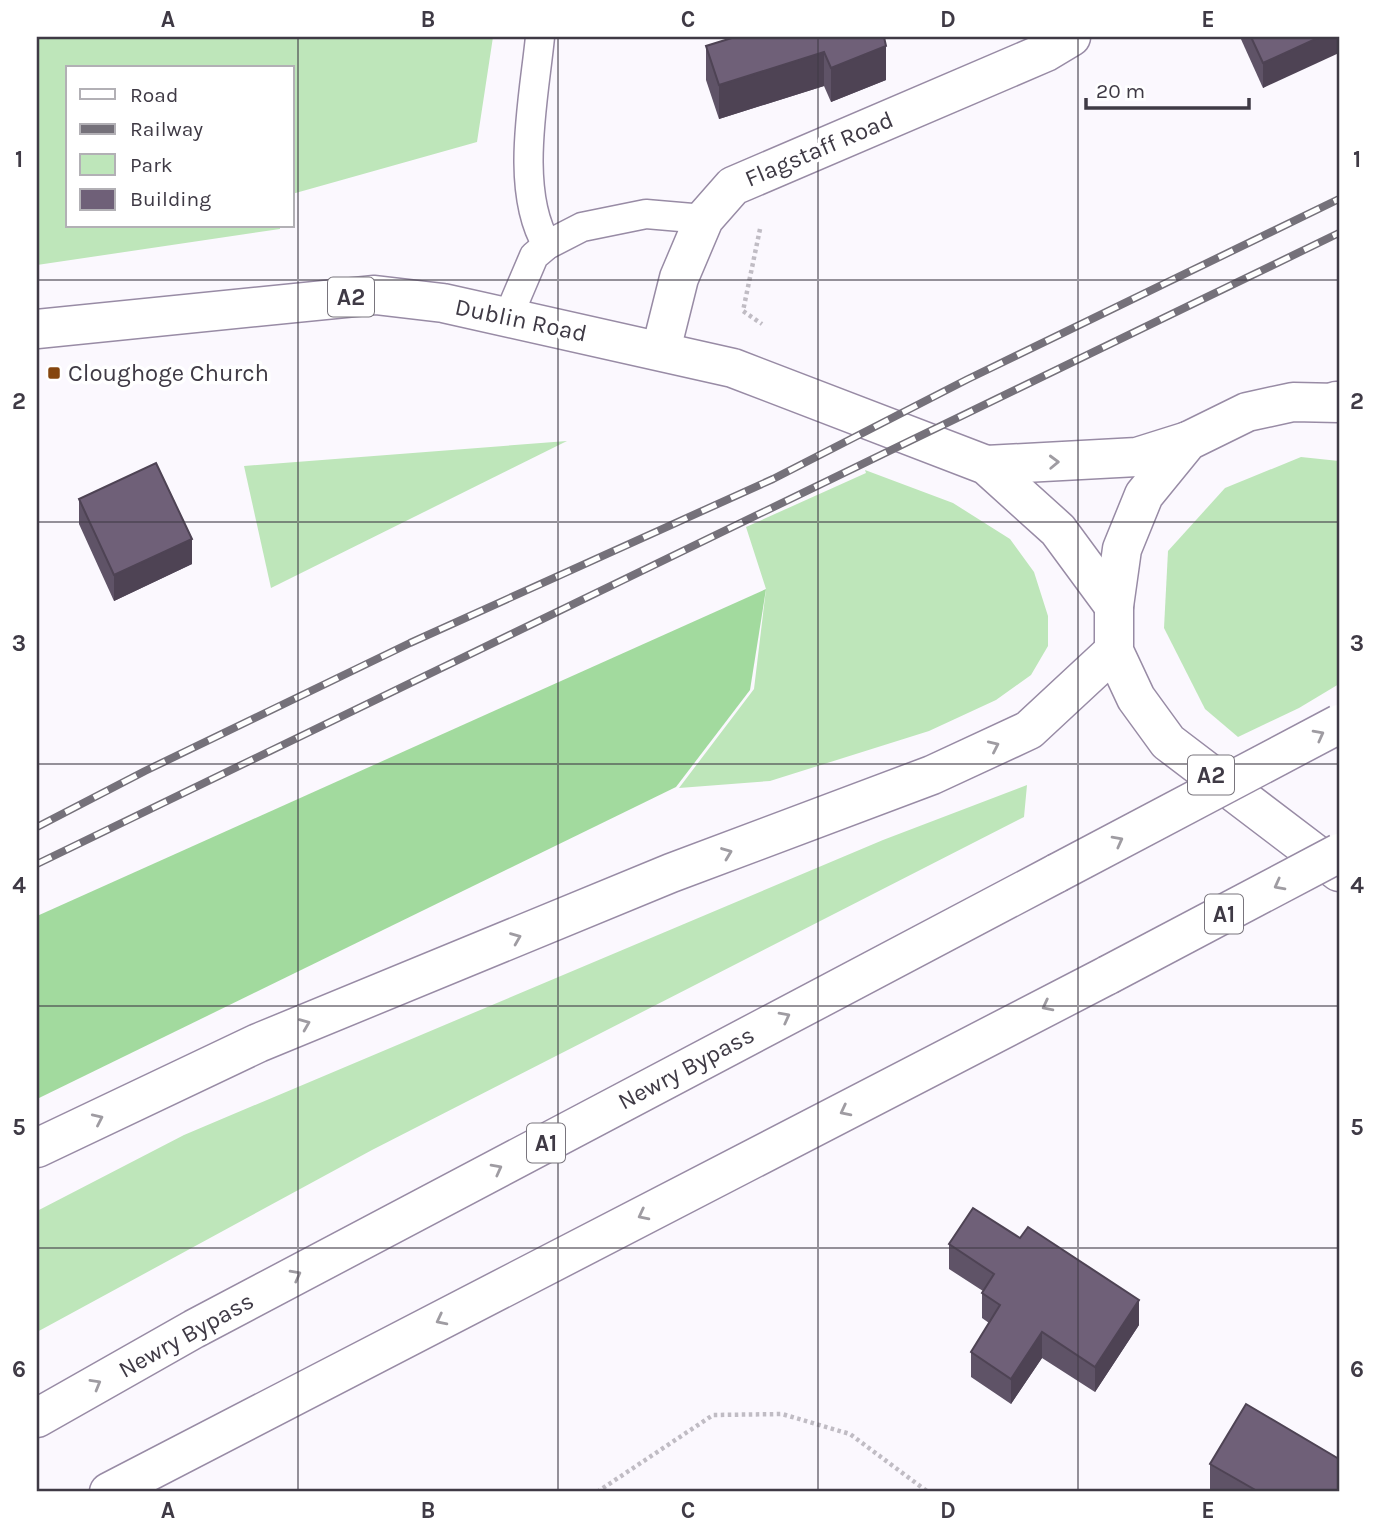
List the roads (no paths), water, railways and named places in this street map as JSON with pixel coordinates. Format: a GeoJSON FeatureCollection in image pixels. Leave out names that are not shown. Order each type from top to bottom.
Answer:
{"type":"FeatureCollection","features":[{"type":"Feature","properties":{"kind":"main road","name":"Flagstaff Road"},"geometry":{"type":"LineString","coordinates":[[661,350],[679,278],[704,219],[733,186],[1046,52],[1071,37]]}},
{"type":"Feature","properties":{"kind":"main road","name":"Dublin Road"},"geometry":{"type":"LineString","coordinates":[[37,329],[375,295],[443,303],[733,368],[986,465]]}},
{"type":"Feature","properties":{"kind":"main road","name":"A2"},"geometry":{"type":"LineString","coordinates":[[986,465],[1137,457],[1188,441],[1247,412],[1293,402],[1338,402]]}},
{"type":"Feature","properties":{"kind":"main road","name":"A2"},"geometry":{"type":"LineString","coordinates":[[1188,441],[1144,495],[1122,549],[1114,606],[1114,651],[1136,698],[1168,742],[1339,872]]}},
{"type":"Feature","properties":{"kind":"main road","name":"A2"},"geometry":{"type":"LineString","coordinates":[[986,465],[1058,530],[1114,606]]}},
{"type":"Feature","properties":{"kind":"main road"},"geometry":{"type":"LineString","coordinates":[[37,1148],[258,1043],[671,873],[932,775],[1029,730],[1114,651]]}},
{"type":"Feature","properties":{"kind":"main road","name":"Newry Bypass"},"geometry":{"type":"LineString","coordinates":[[37,1418],[194,1329],[1339,724]]}},
{"type":"Feature","properties":{"kind":"main road","name":"A1"},"geometry":{"type":"LineString","coordinates":[[109,1492],[1339,853]]}},
{"type":"Feature","properties":{"kind":"lane"},"geometry":{"type":"LineString","coordinates":[[540,37],[528,163],[537,230],[547,245]]}},
{"type":"Feature","properties":{"kind":"lane"},"geometry":{"type":"LineString","coordinates":[[508,317],[534,256],[547,245],[582,228],[646,214],[704,219]]}},
{"type":"Feature","properties":{"kind":"railway"},"geometry":{"type":"LineString","coordinates":[[37,827],[145,771],[410,643],[773,479],[968,379],[1339,199]]}},
{"type":"Feature","properties":{"kind":"railway"},"geometry":{"type":"LineString","coordinates":[[37,864],[1339,233]]}},
{"type":"Feature","properties":{"kind":"place","name":"Cloughoge Church"},"geometry":{"type":"Point","coordinates":[54,373]}}]}
